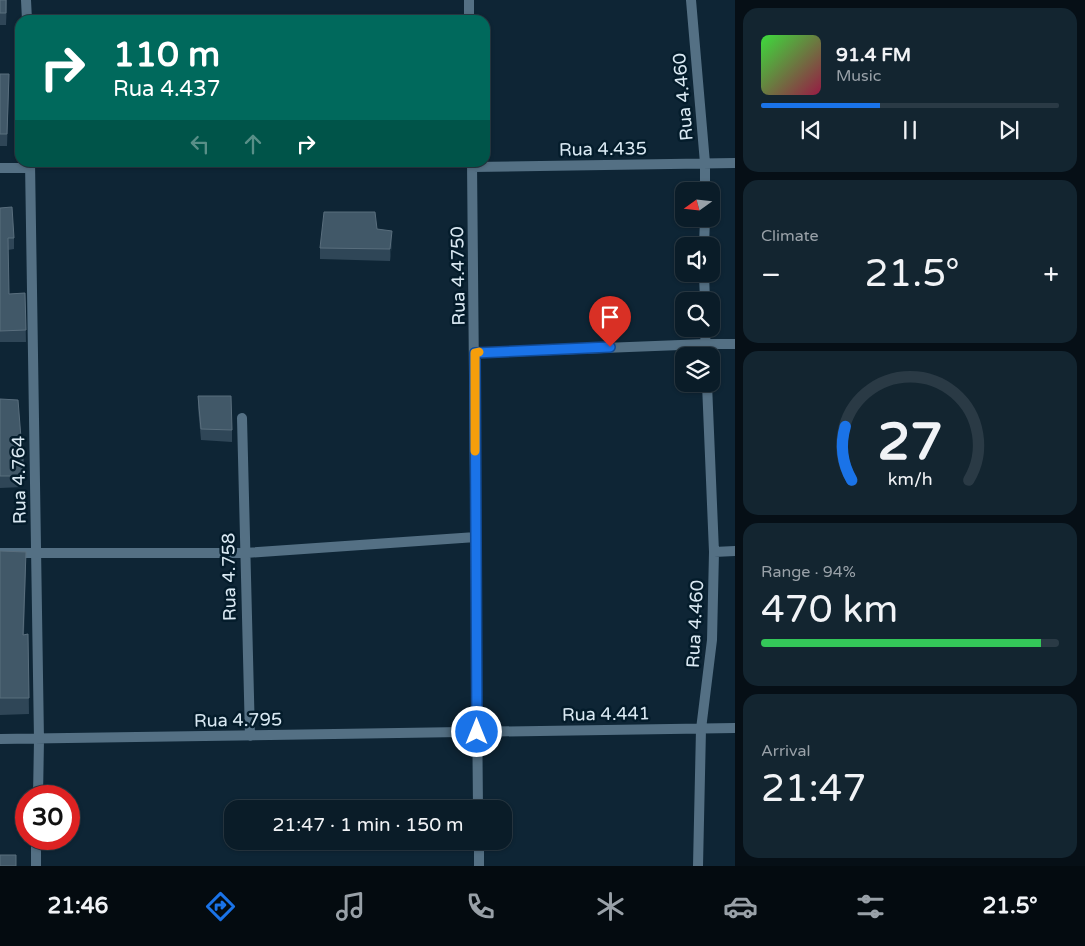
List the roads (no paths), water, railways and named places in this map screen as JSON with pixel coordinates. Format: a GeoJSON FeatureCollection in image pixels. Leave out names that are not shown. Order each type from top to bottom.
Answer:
{"type":"FeatureCollection","features":[{"type":"Feature","properties":{"kind":"street"},"geometry":{"type":"LineString","coordinates":[[26,0],[26,15]]}},
{"type":"Feature","properties":{"kind":"street"},"geometry":{"type":"LineString","coordinates":[[468,0],[469,15]]}},
{"type":"Feature","properties":{"kind":"street","name":"Rua 4.460"},"geometry":{"type":"LineString","coordinates":[[691,0],[705,182]]}},
{"type":"Feature","properties":{"kind":"street","name":"Rua 4.435"},"geometry":{"type":"LineString","coordinates":[[490,165],[735,163]]}},
{"type":"Feature","properties":{"kind":"street"},"geometry":{"type":"LineString","coordinates":[[0,168],[15,166]]}},
{"type":"Feature","properties":{"kind":"street","name":"Rua 4.764"},"geometry":{"type":"LineString","coordinates":[[30,167],[40,740],[38,785]]}},
{"type":"Feature","properties":{"kind":"street","name":"Rua 4.4750"},"geometry":{"type":"LineString","coordinates":[[472,167],[478,800]]}},
{"type":"Feature","properties":{"kind":"street"},"geometry":{"type":"LineString","coordinates":[[706,337],[706,344]]}},
{"type":"Feature","properties":{"kind":"street"},"geometry":{"type":"LineString","coordinates":[[475,353],[735,344]]}},
{"type":"Feature","properties":{"kind":"street","name":"Rua 4.460"},"geometry":{"type":"LineString","coordinates":[[698,866],[701,729],[712,640],[714,552],[708,392]]}},
{"type":"Feature","properties":{"kind":"street","name":"Rua 4.758"},"geometry":{"type":"LineString","coordinates":[[242,418],[250,736]]}},
{"type":"Feature","properties":{"kind":"street"},"geometry":{"type":"LineString","coordinates":[[0,553],[245,553],[476,537]]}},
{"type":"Feature","properties":{"kind":"street"},"geometry":{"type":"LineString","coordinates":[[714,552],[735,550]]}},
{"type":"Feature","properties":{"kind":"street","name":"Rua 4.441"},"geometry":{"type":"LineString","coordinates":[[477,732],[735,728]]}},
{"type":"Feature","properties":{"kind":"street","name":"Rua 4.795"},"geometry":{"type":"LineString","coordinates":[[0,739],[40,740],[477,732]]}},
{"type":"Feature","properties":{"kind":"street"},"geometry":{"type":"LineString","coordinates":[[36,850],[36,866]]}},
{"type":"Feature","properties":{"kind":"street"},"geometry":{"type":"LineString","coordinates":[[479,850],[479,866]]}}]}
